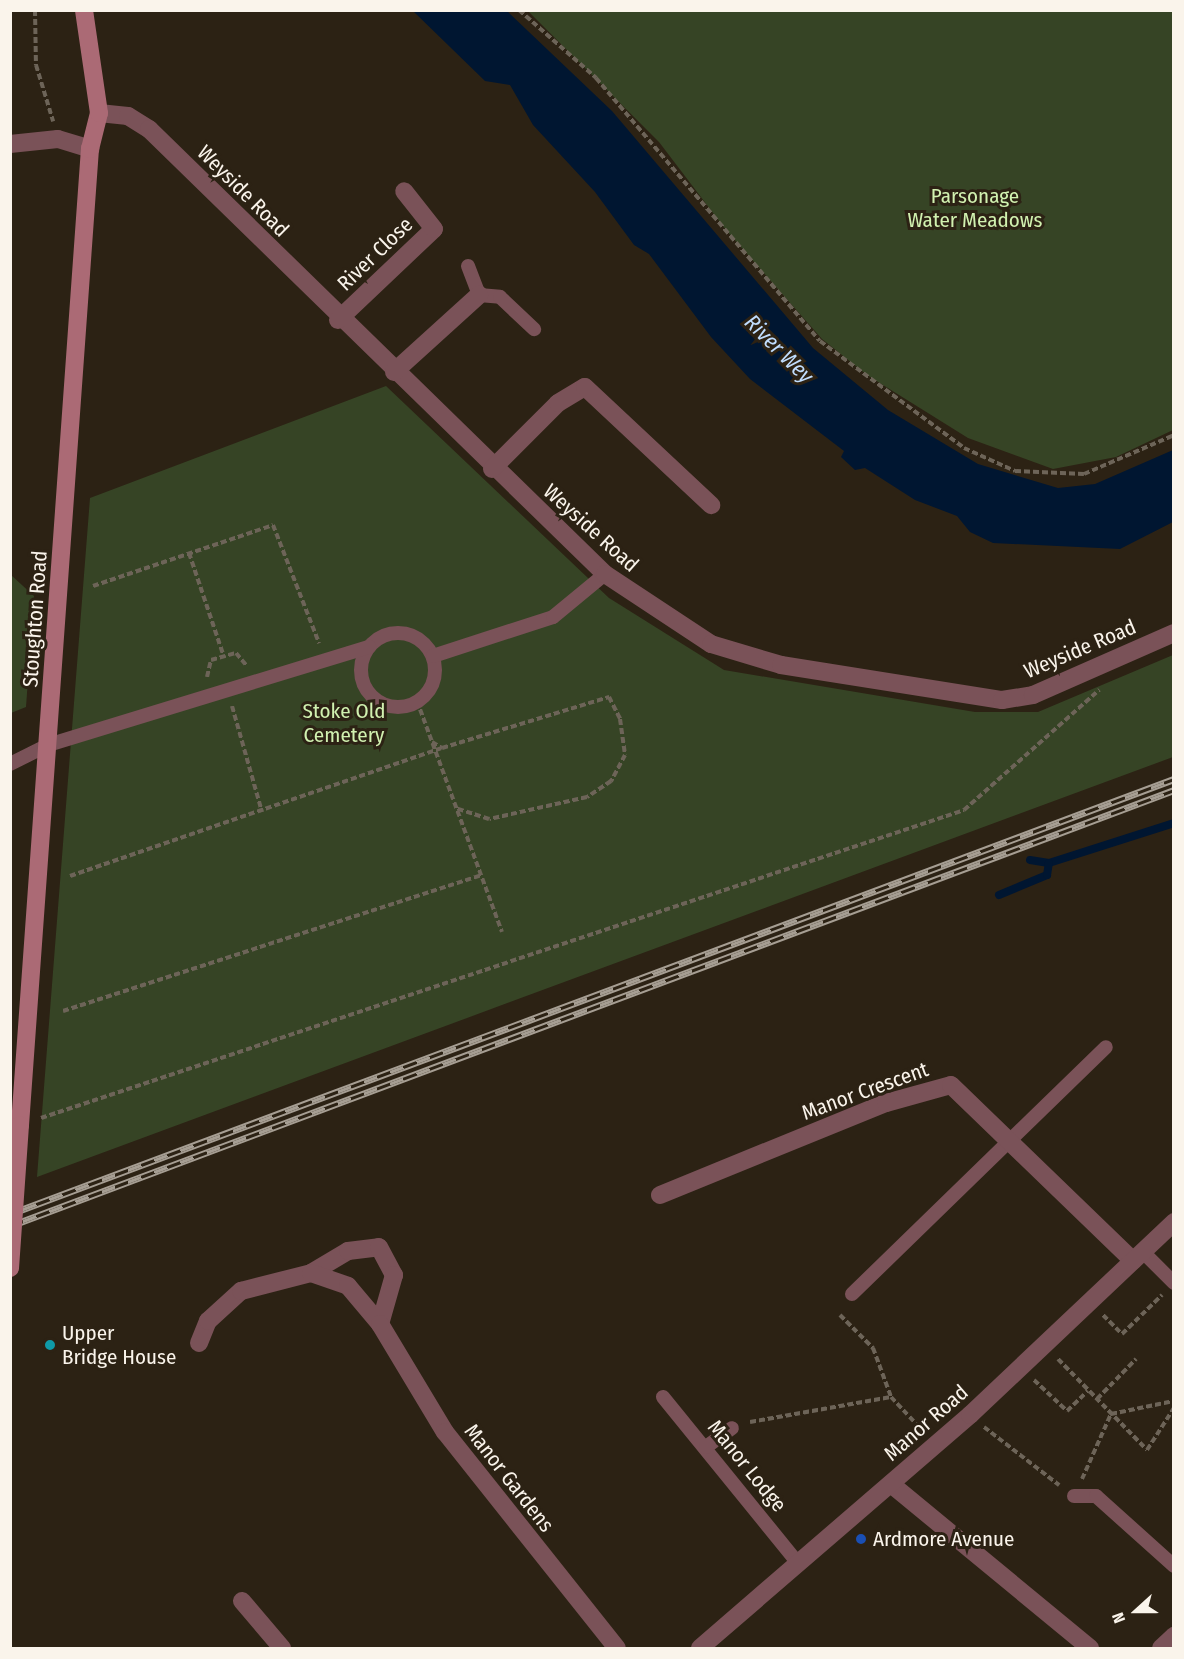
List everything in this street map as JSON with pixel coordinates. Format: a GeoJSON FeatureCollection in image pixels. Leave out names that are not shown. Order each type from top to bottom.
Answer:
{"type":"FeatureCollection","features":[{"type":"Feature","properties":{"kind":"street","name":"Stoughton Road"},"geometry":{"type":"LineString","coordinates":[[10,1268],[90,148],[99,113],[84,10]]}},
{"type":"Feature","properties":{"kind":"street","name":"Weyside Road"},"geometry":{"type":"LineString","coordinates":[[99,113],[128,116],[149,129],[338,320],[604,574],[656,612],[744,656],[969,697],[1033,695],[1173,633]]}},
{"type":"Feature","properties":{"kind":"street"},"geometry":{"type":"LineString","coordinates":[[10,144],[58,139],[90,148]]}},
{"type":"Feature","properties":{"kind":"street","name":"River Close"},"geometry":{"type":"LineString","coordinates":[[338,320],[434,230],[404,191]]}},
{"type":"Feature","properties":{"kind":"street"},"geometry":{"type":"LineString","coordinates":[[394,372],[479,295]]}},
{"type":"Feature","properties":{"kind":"street"},"geometry":{"type":"LineString","coordinates":[[492,469],[558,403],[585,387],[711,506]]}},
{"type":"Feature","properties":{"kind":"street","name":"Manor Crescent"},"geometry":{"type":"LineString","coordinates":[[660,1195],[886,1103],[951,1085],[1138,1257]]}},
{"type":"Feature","properties":{"kind":"street","name":"Manor Road"},"geometry":{"type":"LineString","coordinates":[[700,1648],[970,1415],[1173,1222]]}},
{"type":"Feature","properties":{"kind":"street"},"geometry":{"type":"LineString","coordinates":[[199,1343],[208,1321],[241,1291],[311,1274],[348,1251],[379,1247],[394,1275],[380,1324]]}},
{"type":"Feature","properties":{"kind":"street","name":"Manor Gardens"},"geometry":{"type":"LineString","coordinates":[[311,1274],[348,1286],[380,1324],[445,1432],[617,1648]]}},
{"type":"Feature","properties":{"kind":"street"},"geometry":{"type":"LineString","coordinates":[[891,1484],[1090,1648]]}},
{"type":"Feature","properties":{"kind":"street"},"geometry":{"type":"LineString","coordinates":[[242,1601],[282,1648]]}},
{"type":"Feature","properties":{"kind":"street"},"geometry":{"type":"LineString","coordinates":[[1161,1648],[1173,1636]]}},
{"type":"Feature","properties":{"kind":"lane"},"geometry":{"type":"LineString","coordinates":[[468,266],[479,295],[500,297],[534,328]]}},
{"type":"Feature","properties":{"kind":"lane"},"geometry":{"type":"LineString","coordinates":[[433,656],[553,617],[604,574]]}},
{"type":"Feature","properties":{"kind":"lane"},"geometry":{"type":"LineString","coordinates":[[404,633],[426,645],[433,656],[434,679],[417,702],[387,706],[368,692],[361,669],[369,647],[379,638],[404,633]]}},
{"type":"Feature","properties":{"kind":"lane"},"geometry":{"type":"LineString","coordinates":[[10,764],[48,745],[324,657],[369,647]]}},
{"type":"Feature","properties":{"kind":"lane"},"geometry":{"type":"LineString","coordinates":[[852,1294],[1012,1141],[1106,1047]]}},
{"type":"Feature","properties":{"kind":"lane"},"geometry":{"type":"LineString","coordinates":[[1138,1257],[1169,1288]]}},
{"type":"Feature","properties":{"kind":"lane","name":"Manor Lodge"},"geometry":{"type":"LineString","coordinates":[[663,1397],[706,1447],[797,1562]]}},
{"type":"Feature","properties":{"kind":"lane"},"geometry":{"type":"LineString","coordinates":[[706,1447],[732,1428]]}},
{"type":"Feature","properties":{"kind":"lane"},"geometry":{"type":"LineString","coordinates":[[1074,1496],[1096,1496],[1173,1566]]}},
{"type":"Feature","properties":{"kind":"path"},"geometry":{"type":"LineString","coordinates":[[34,10],[36,65],[58,139]]}},
{"type":"Feature","properties":{"kind":"path"},"geometry":{"type":"LineString","coordinates":[[519,10],[596,78],[820,341],[964,448],[1015,471],[1084,474],[1173,435]]}},
{"type":"Feature","properties":{"kind":"path"},"geometry":{"type":"LineString","coordinates":[[93,586],[273,525],[324,657]]}},
{"type":"Feature","properties":{"kind":"path"},"geometry":{"type":"LineString","coordinates":[[189,553],[224,657]]}},
{"type":"Feature","properties":{"kind":"path"},"geometry":{"type":"LineString","coordinates":[[212,692],[207,666],[224,657],[242,655],[251,680]]}},
{"type":"Feature","properties":{"kind":"path"},"geometry":{"type":"LineString","coordinates":[[20,1125],[964,810],[1101,687]]}},
{"type":"Feature","properties":{"kind":"path"},"geometry":{"type":"LineString","coordinates":[[227,688],[262,812]]}},
{"type":"Feature","properties":{"kind":"path"},"geometry":{"type":"LineString","coordinates":[[70,876],[262,812],[435,750],[609,697],[620,719],[625,755],[611,781],[587,797],[489,819],[456,808]]}},
{"type":"Feature","properties":{"kind":"path"},"geometry":{"type":"LineString","coordinates":[[417,702],[502,932]]}},
{"type":"Feature","properties":{"kind":"path"},"geometry":{"type":"LineString","coordinates":[[432,742],[442,748]]}},
{"type":"Feature","properties":{"kind":"path"},"geometry":{"type":"LineString","coordinates":[[63,1011],[481,875]]}},
{"type":"Feature","properties":{"kind":"path"},"geometry":{"type":"LineString","coordinates":[[1090,1302],[1122,1334],[1169,1288]]}},
{"type":"Feature","properties":{"kind":"path"},"geometry":{"type":"LineString","coordinates":[[840,1315],[873,1348],[891,1397],[936,1444]]}},
{"type":"Feature","properties":{"kind":"path"},"geometry":{"type":"LineString","coordinates":[[1044,1345],[1147,1450],[1173,1408]]}},
{"type":"Feature","properties":{"kind":"path"},"geometry":{"type":"LineString","coordinates":[[1097,1399],[1136,1359]]}},
{"type":"Feature","properties":{"kind":"path"},"geometry":{"type":"LineString","coordinates":[[1021,1367],[1067,1411],[1088,1390]]}},
{"type":"Feature","properties":{"kind":"path"},"geometry":{"type":"LineString","coordinates":[[732,1428],[891,1397]]}},
{"type":"Feature","properties":{"kind":"path"},"geometry":{"type":"LineString","coordinates":[[1111,1414],[1173,1401]]}},
{"type":"Feature","properties":{"kind":"path"},"geometry":{"type":"LineString","coordinates":[[970,1415],[1074,1496],[1111,1414]]}},
{"type":"Feature","properties":{"kind":"green space","name":"Parsonage Water Meadows"},"geometry":{"type":"Polygon","coordinates":[[[528,11],[1173,11],[1173,430],[1116,457],[1053,469],[968,438],[867,375],[822,339],[726,230],[659,142],[528,11]]]}},
{"type":"Feature","properties":{"kind":"green space","name":"Stoke Old Cemetery"},"geometry":{"type":"Polygon","coordinates":[[[386,386],[609,598],[724,670],[975,712],[1038,712],[1173,655],[1173,757],[37,1177],[90,498],[386,386]]]}},
{"type":"Feature","properties":{"kind":"green space"},"geometry":{"type":"Polygon","coordinates":[[[11,575],[34,596],[26,707],[11,713],[11,575]]]}},
{"type":"Feature","properties":{"kind":"water","name":"River Wey"},"geometry":{"type":"Polygon","coordinates":[[[413,11],[507,11],[612,111],[813,348],[888,410],[978,464],[1058,488],[1095,484],[1173,450],[1173,522],[1120,549],[993,543],[970,532],[957,516],[915,500],[865,468],[855,470],[841,457],[844,451],[750,379],[711,337],[649,254],[634,245],[595,192],[533,125],[510,85],[485,81],[413,11]]]}},
{"type":"Feature","properties":{"kind":"waterway"},"geometry":{"type":"LineString","coordinates":[[1030,860],[1049,863],[1174,823]]}},
{"type":"Feature","properties":{"kind":"waterway"},"geometry":{"type":"LineString","coordinates":[[999,895],[1047,875],[1049,863]]}},
{"type":"Feature","properties":{"kind":"railway"},"geometry":{"type":"LineString","coordinates":[[10,1214],[1174,779]]}},
{"type":"Feature","properties":{"kind":"railway"},"geometry":{"type":"LineString","coordinates":[[10,1226],[1174,790]]}},
{"type":"Feature","properties":{"kind":"place","name":"Upper Bridge House"},"geometry":{"type":"Point","coordinates":[50,1345]}},
{"type":"Feature","properties":{"kind":"place","name":"Ardmore Avenue"},"geometry":{"type":"Point","coordinates":[861,1539]}}]}
